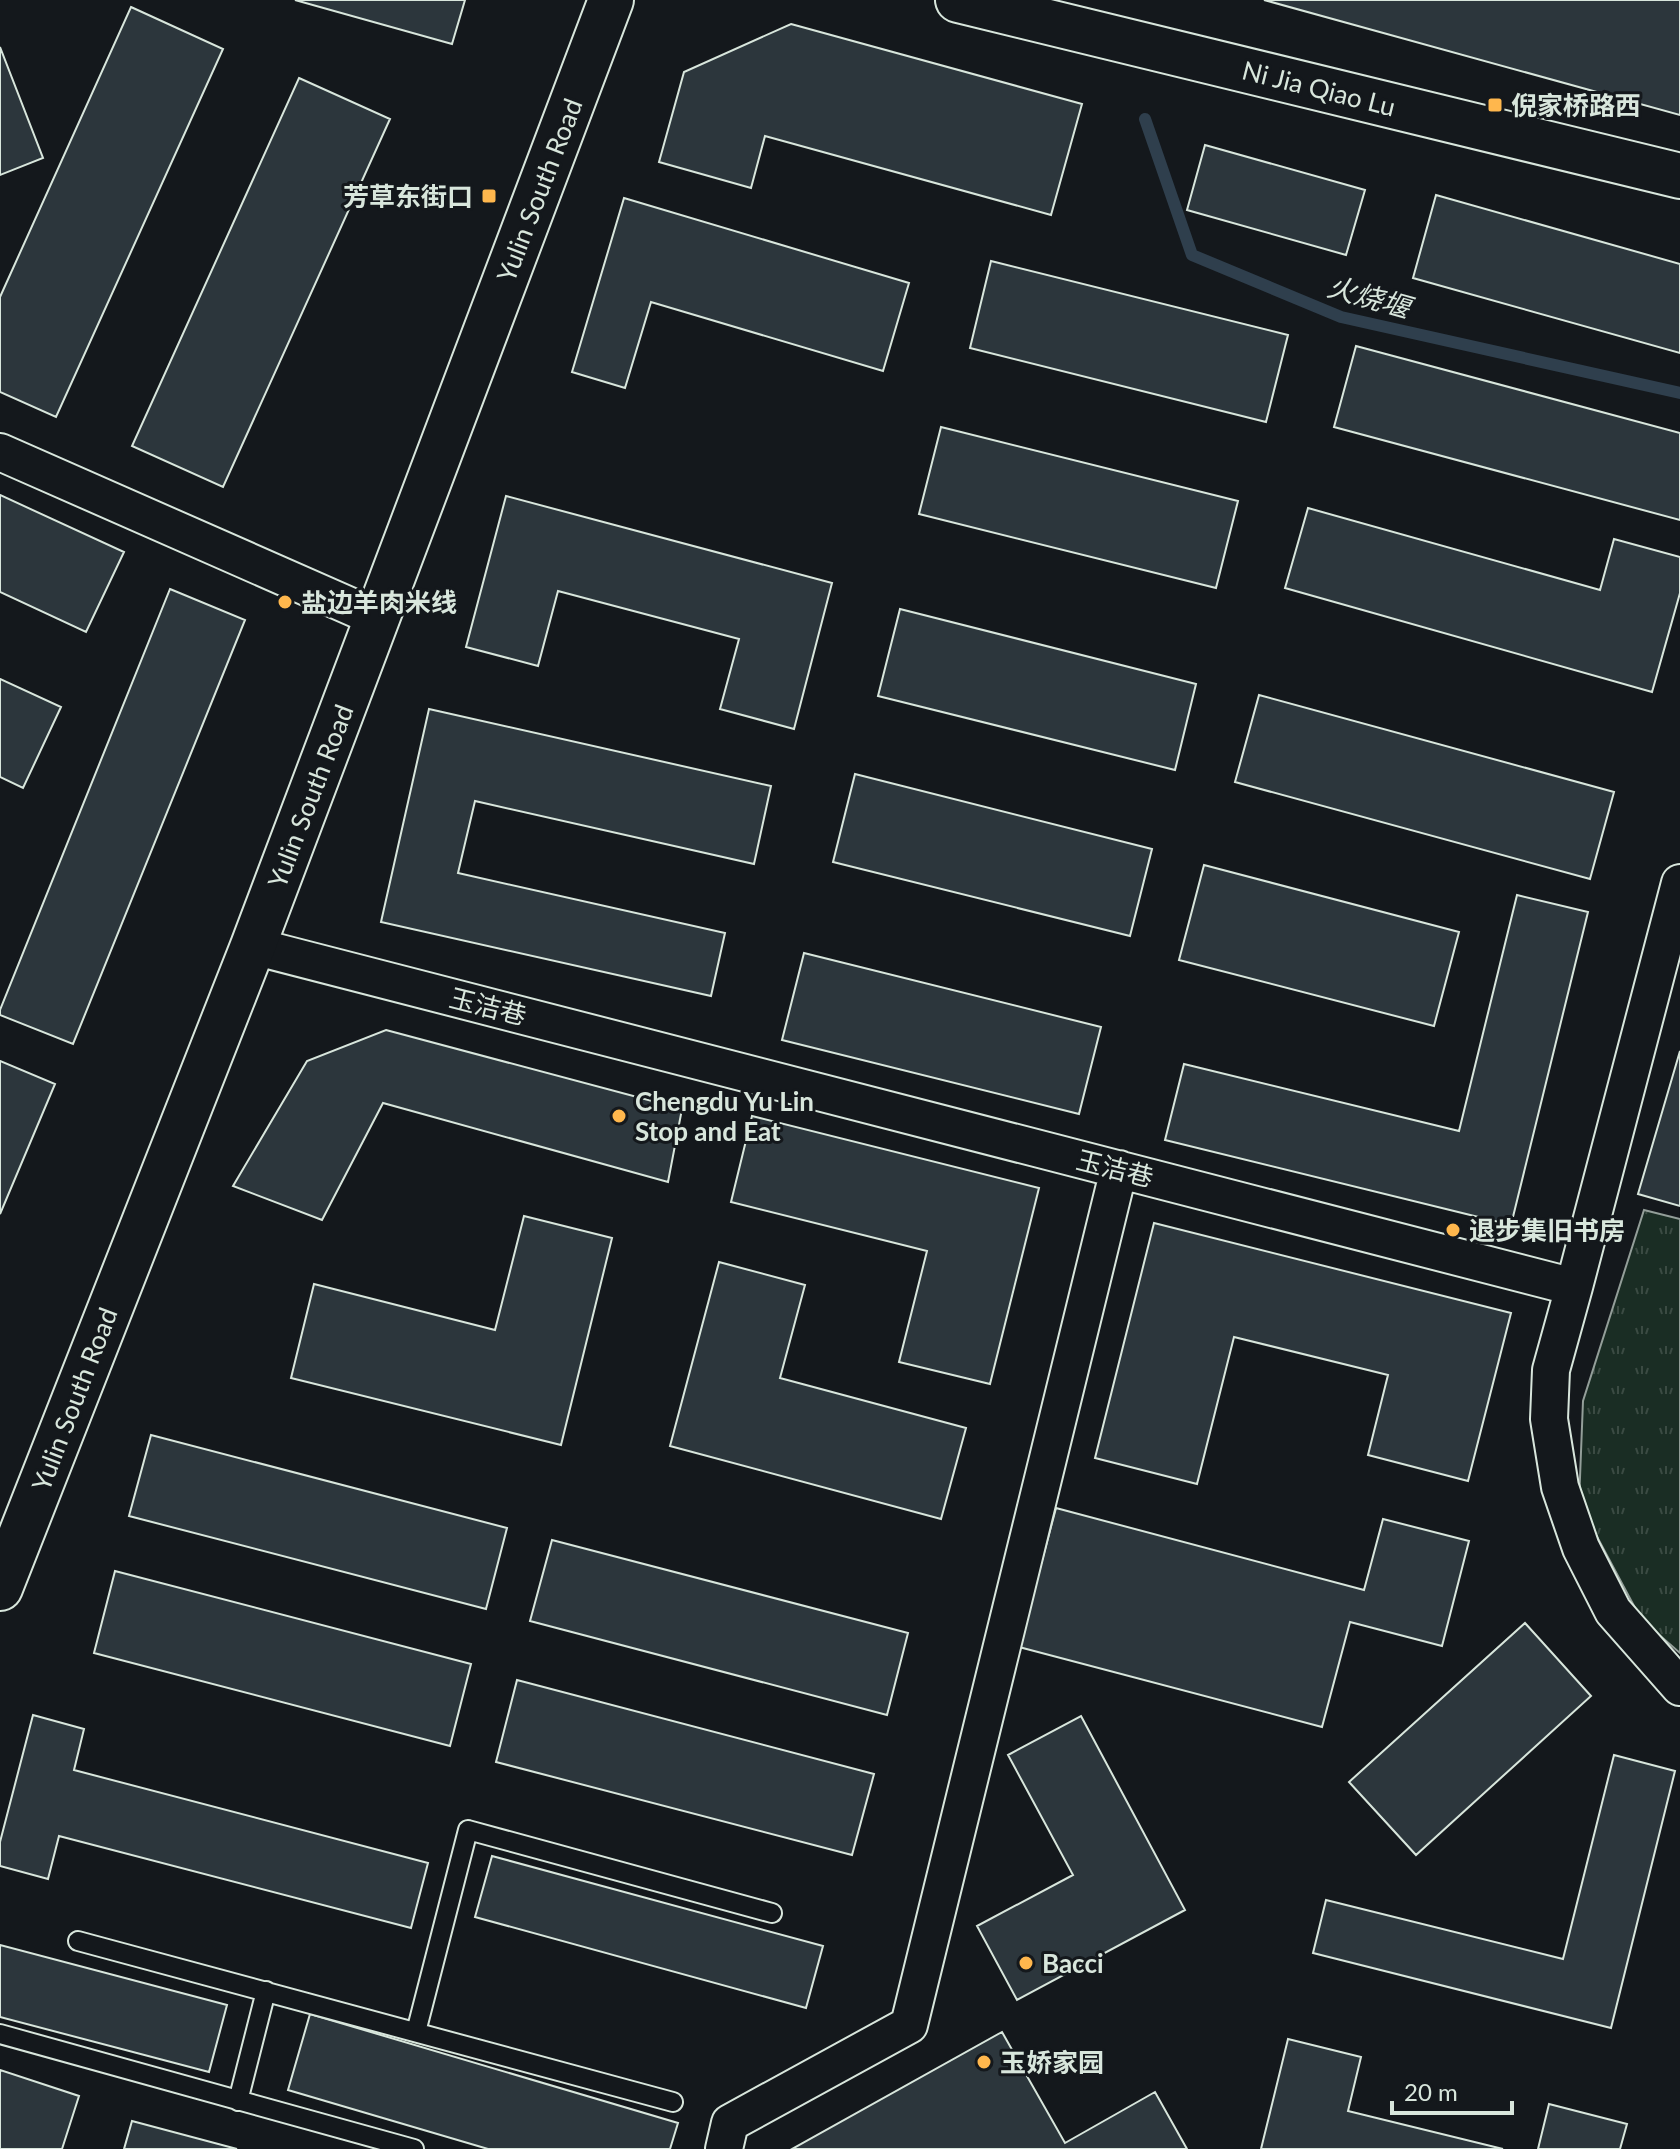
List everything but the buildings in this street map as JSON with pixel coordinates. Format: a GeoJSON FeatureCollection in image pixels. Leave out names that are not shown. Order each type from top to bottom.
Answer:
{"type":"FeatureCollection","features":[{"type":"Feature","properties":{"kind":"main road","name":"Yulin South Road"},"geometry":{"type":"LineString","coordinates":[[0,1588],[253,946],[611,0]]}},
{"type":"Feature","properties":{"kind":"main road","name":"Ni Jia Qiao Lu"},"geometry":{"type":"LineString","coordinates":[[958,0],[1680,176]]}},
{"type":"Feature","properties":{"kind":"street"},"geometry":{"type":"LineString","coordinates":[[0,452],[377,618]]}},
{"type":"Feature","properties":{"kind":"street"},"geometry":{"type":"LineString","coordinates":[[1680,883],[1551,1370],[1549,1419],[1560,1487],[1581,1548],[1613,1611],[1680,1687]]}},
{"type":"Feature","properties":{"kind":"street","name":"玉洁巷"},"geometry":{"type":"LineString","coordinates":[[253,946],[1574,1287]]}},
{"type":"Feature","properties":{"kind":"street"},"geometry":{"type":"LineString","coordinates":[[724,2149],[730,2123],[909,2025],[1119,1169]]}},
{"type":"Feature","properties":{"kind":"lane"},"geometry":{"type":"LineString","coordinates":[[416,2032],[468,1830],[772,1913]]}},
{"type":"Feature","properties":{"kind":"lane"},"geometry":{"type":"LineString","coordinates":[[78,1941],[673,2102]]}},
{"type":"Feature","properties":{"kind":"lane"},"geometry":{"type":"LineString","coordinates":[[238,2101],[266,1991]]}},
{"type":"Feature","properties":{"kind":"lane"},"geometry":{"type":"LineString","coordinates":[[0,2034],[414,2149]]}},
{"type":"Feature","properties":{"kind":"green space"},"geometry":{"type":"Polygon","coordinates":[[[1644,1210],[1680,1219],[1680,1653],[1641,1619],[1579,1503],[1583,1401],[1644,1210]]]}},
{"type":"Feature","properties":{"kind":"waterway","name":"火烧堰"},"geometry":{"type":"LineString","coordinates":[[1145,119],[1192,255],[1341,317],[1680,393]]}},
{"type":"Feature","properties":{"kind":"place","name":"倪家桥路西"},"geometry":{"type":"Point","coordinates":[1495,105]}},
{"type":"Feature","properties":{"kind":"place","name":"芳草东街口"},"geometry":{"type":"Point","coordinates":[489,196]}},
{"type":"Feature","properties":{"kind":"place","name":"盐边羊肉米线"},"geometry":{"type":"Point","coordinates":[285,602]}},
{"type":"Feature","properties":{"kind":"place","name":"Chengdu Yu Lin Stop and Eat"},"geometry":{"type":"Point","coordinates":[619,1116]}},
{"type":"Feature","properties":{"kind":"place","name":"退步集旧书房"},"geometry":{"type":"Point","coordinates":[1453,1230]}},
{"type":"Feature","properties":{"kind":"place","name":"Bacci"},"geometry":{"type":"Point","coordinates":[1026,1963]}},
{"type":"Feature","properties":{"kind":"place","name":"玉娇家园"},"geometry":{"type":"Point","coordinates":[984,2062]}}]}
